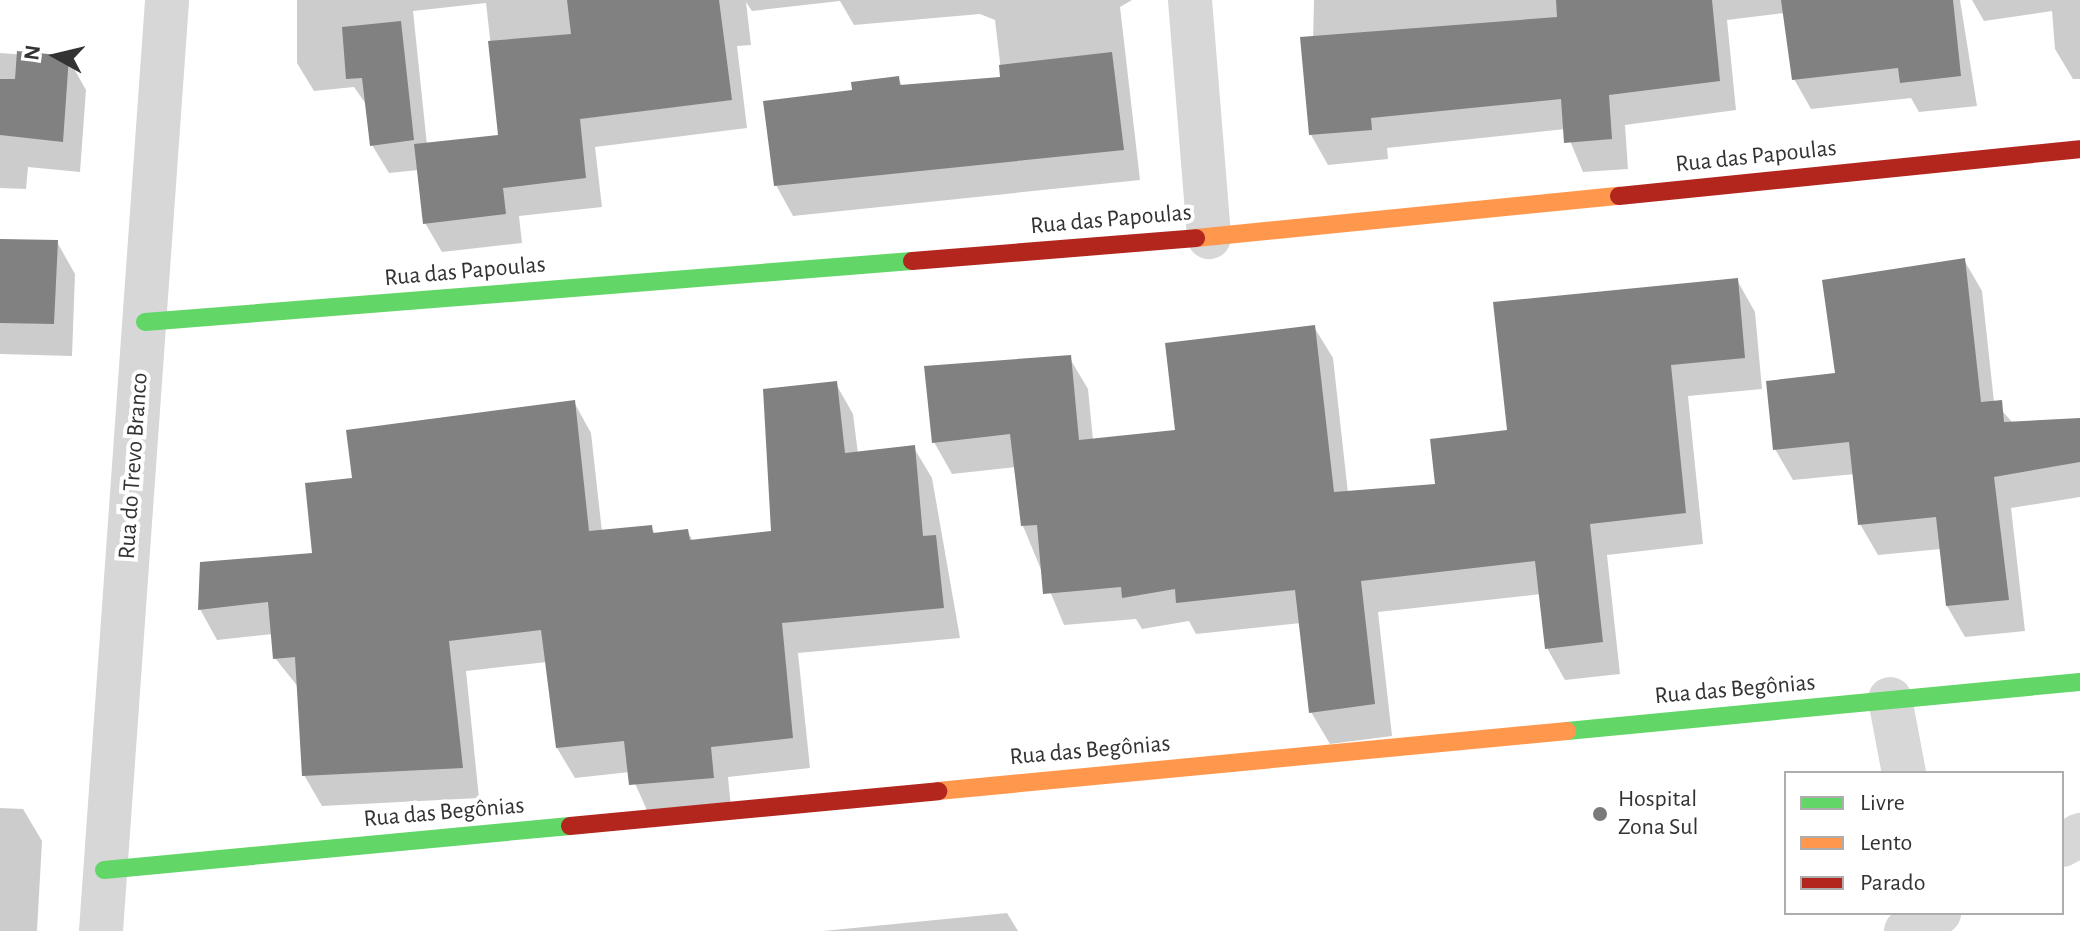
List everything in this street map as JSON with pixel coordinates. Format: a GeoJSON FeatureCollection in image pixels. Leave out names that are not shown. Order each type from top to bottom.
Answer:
{"type":"FeatureCollection","features":[{"type":"Feature","properties":{"kind":"street","name":"Rua do Trevo Branco"},"geometry":{"type":"LineString","coordinates":[[101,931],[167,0]]}},
{"type":"Feature","properties":{"kind":"street"},"geometry":{"type":"LineString","coordinates":[[1190,0],[1209,237]]}},
{"type":"Feature","properties":{"kind":"street","name":"Rua das Papoulas"},"geometry":{"type":"LineString","coordinates":[[145,322],[1209,237],[2080,149]]}},
{"type":"Feature","properties":{"kind":"street","name":"Rua das Begônias"},"geometry":{"type":"LineString","coordinates":[[104,870],[2080,682]]}},
{"type":"Feature","properties":{"kind":"street"},"geometry":{"type":"LineString","coordinates":[[1890,699],[1904,771]]}},
{"type":"Feature","properties":{"kind":"street"},"geometry":{"type":"LineString","coordinates":[[1906,931],[1935,915]]}},
{"type":"Feature","properties":{"kind":"building"},"geometry":{"type":"Polygon","coordinates":[[[567,0],[719,0],[732,100],[580,119],[586,178],[503,188],[506,214],[423,224],[414,144],[498,135],[488,41],[571,34],[567,0]]]}},
{"type":"Feature","properties":{"kind":"building"},"geometry":{"type":"Polygon","coordinates":[[[1556,0],[1712,0],[1720,81],[1609,95],[1612,139],[1564,143],[1561,99],[1371,118],[1372,130],[1309,135],[1300,37],[1557,17],[1556,0]]]}},
{"type":"Feature","properties":{"kind":"building"},"geometry":{"type":"Polygon","coordinates":[[[1781,0],[1953,0],[1961,76],[1900,83],[1898,68],[1792,80],[1781,0]]]}},
{"type":"Feature","properties":{"kind":"building"},"geometry":{"type":"Polygon","coordinates":[[[401,21],[414,140],[370,146],[362,78],[346,79],[342,27],[401,21]]]}},
{"type":"Feature","properties":{"kind":"building"},"geometry":{"type":"Polygon","coordinates":[[[17,51],[69,56],[63,142],[0,135],[0,79],[15,79],[17,51]]]}},
{"type":"Feature","properties":{"kind":"building"},"geometry":{"type":"Polygon","coordinates":[[[1112,52],[1124,150],[774,186],[763,101],[852,90],[851,82],[899,76],[900,85],[1000,77],[999,65],[1112,52]]]}},
{"type":"Feature","properties":{"kind":"building"},"geometry":{"type":"Polygon","coordinates":[[[0,239],[58,240],[54,324],[0,323],[0,239]]]}},
{"type":"Feature","properties":{"kind":"building"},"geometry":{"type":"Polygon","coordinates":[[[1965,258],[1981,402],[2002,400],[2004,422],[2080,418],[2080,462],[1994,477],[2009,600],[1946,606],[1936,517],[1858,525],[1849,442],[1773,450],[1766,381],[1835,373],[1822,280],[1965,258]]]}},
{"type":"Feature","properties":{"kind":"building"},"geometry":{"type":"Polygon","coordinates":[[[1738,278],[1745,358],[1671,365],[1686,513],[1590,524],[1603,642],[1545,649],[1535,561],[1361,581],[1375,704],[1309,713],[1295,590],[1176,603],[1175,589],[1122,598],[1121,587],[1043,594],[1037,525],[1021,526],[1010,434],[932,443],[924,366],[1071,355],[1079,440],[1175,430],[1165,343],[1315,325],[1334,492],[1435,484],[1430,439],[1507,430],[1493,302],[1738,278]]]}},
{"type":"Feature","properties":{"kind":"building"},"geometry":{"type":"Polygon","coordinates":[[[837,381],[845,453],[915,445],[923,536],[936,535],[944,608],[782,623],[793,738],[711,747],[714,778],[629,785],[624,741],[556,748],[541,630],[449,641],[463,768],[302,776],[295,657],[273,659],[268,602],[198,610],[200,562],[312,553],[305,483],[352,478],[346,430],[575,400],[589,531],[652,525],[653,533],[688,529],[690,540],[771,531],[763,389],[837,381]]]}},
{"type":"Feature","properties":{"kind":"traffic: fast"},"geometry":{"type":"LineString","coordinates":[[145,322],[912,261]]}},
{"type":"Feature","properties":{"kind":"traffic: fast"},"geometry":{"type":"LineString","coordinates":[[1567,731],[2080,682]]}},
{"type":"Feature","properties":{"kind":"traffic: fast"},"geometry":{"type":"LineString","coordinates":[[104,870],[570,826]]}},
{"type":"Feature","properties":{"kind":"traffic: slow"},"geometry":{"type":"LineString","coordinates":[[1196,238],[1619,196]]}},
{"type":"Feature","properties":{"kind":"traffic: slow"},"geometry":{"type":"LineString","coordinates":[[938,791],[1567,731]]}},
{"type":"Feature","properties":{"kind":"traffic: jam"},"geometry":{"type":"LineString","coordinates":[[1619,196],[2080,149]]}},
{"type":"Feature","properties":{"kind":"traffic: jam"},"geometry":{"type":"LineString","coordinates":[[912,261],[1196,238]]}},
{"type":"Feature","properties":{"kind":"traffic: jam"},"geometry":{"type":"LineString","coordinates":[[570,826],[938,791]]}},
{"type":"Feature","properties":{"kind":"place","name":"Hospital Zona Sul"},"geometry":{"type":"Point","coordinates":[1600,814]}}]}
